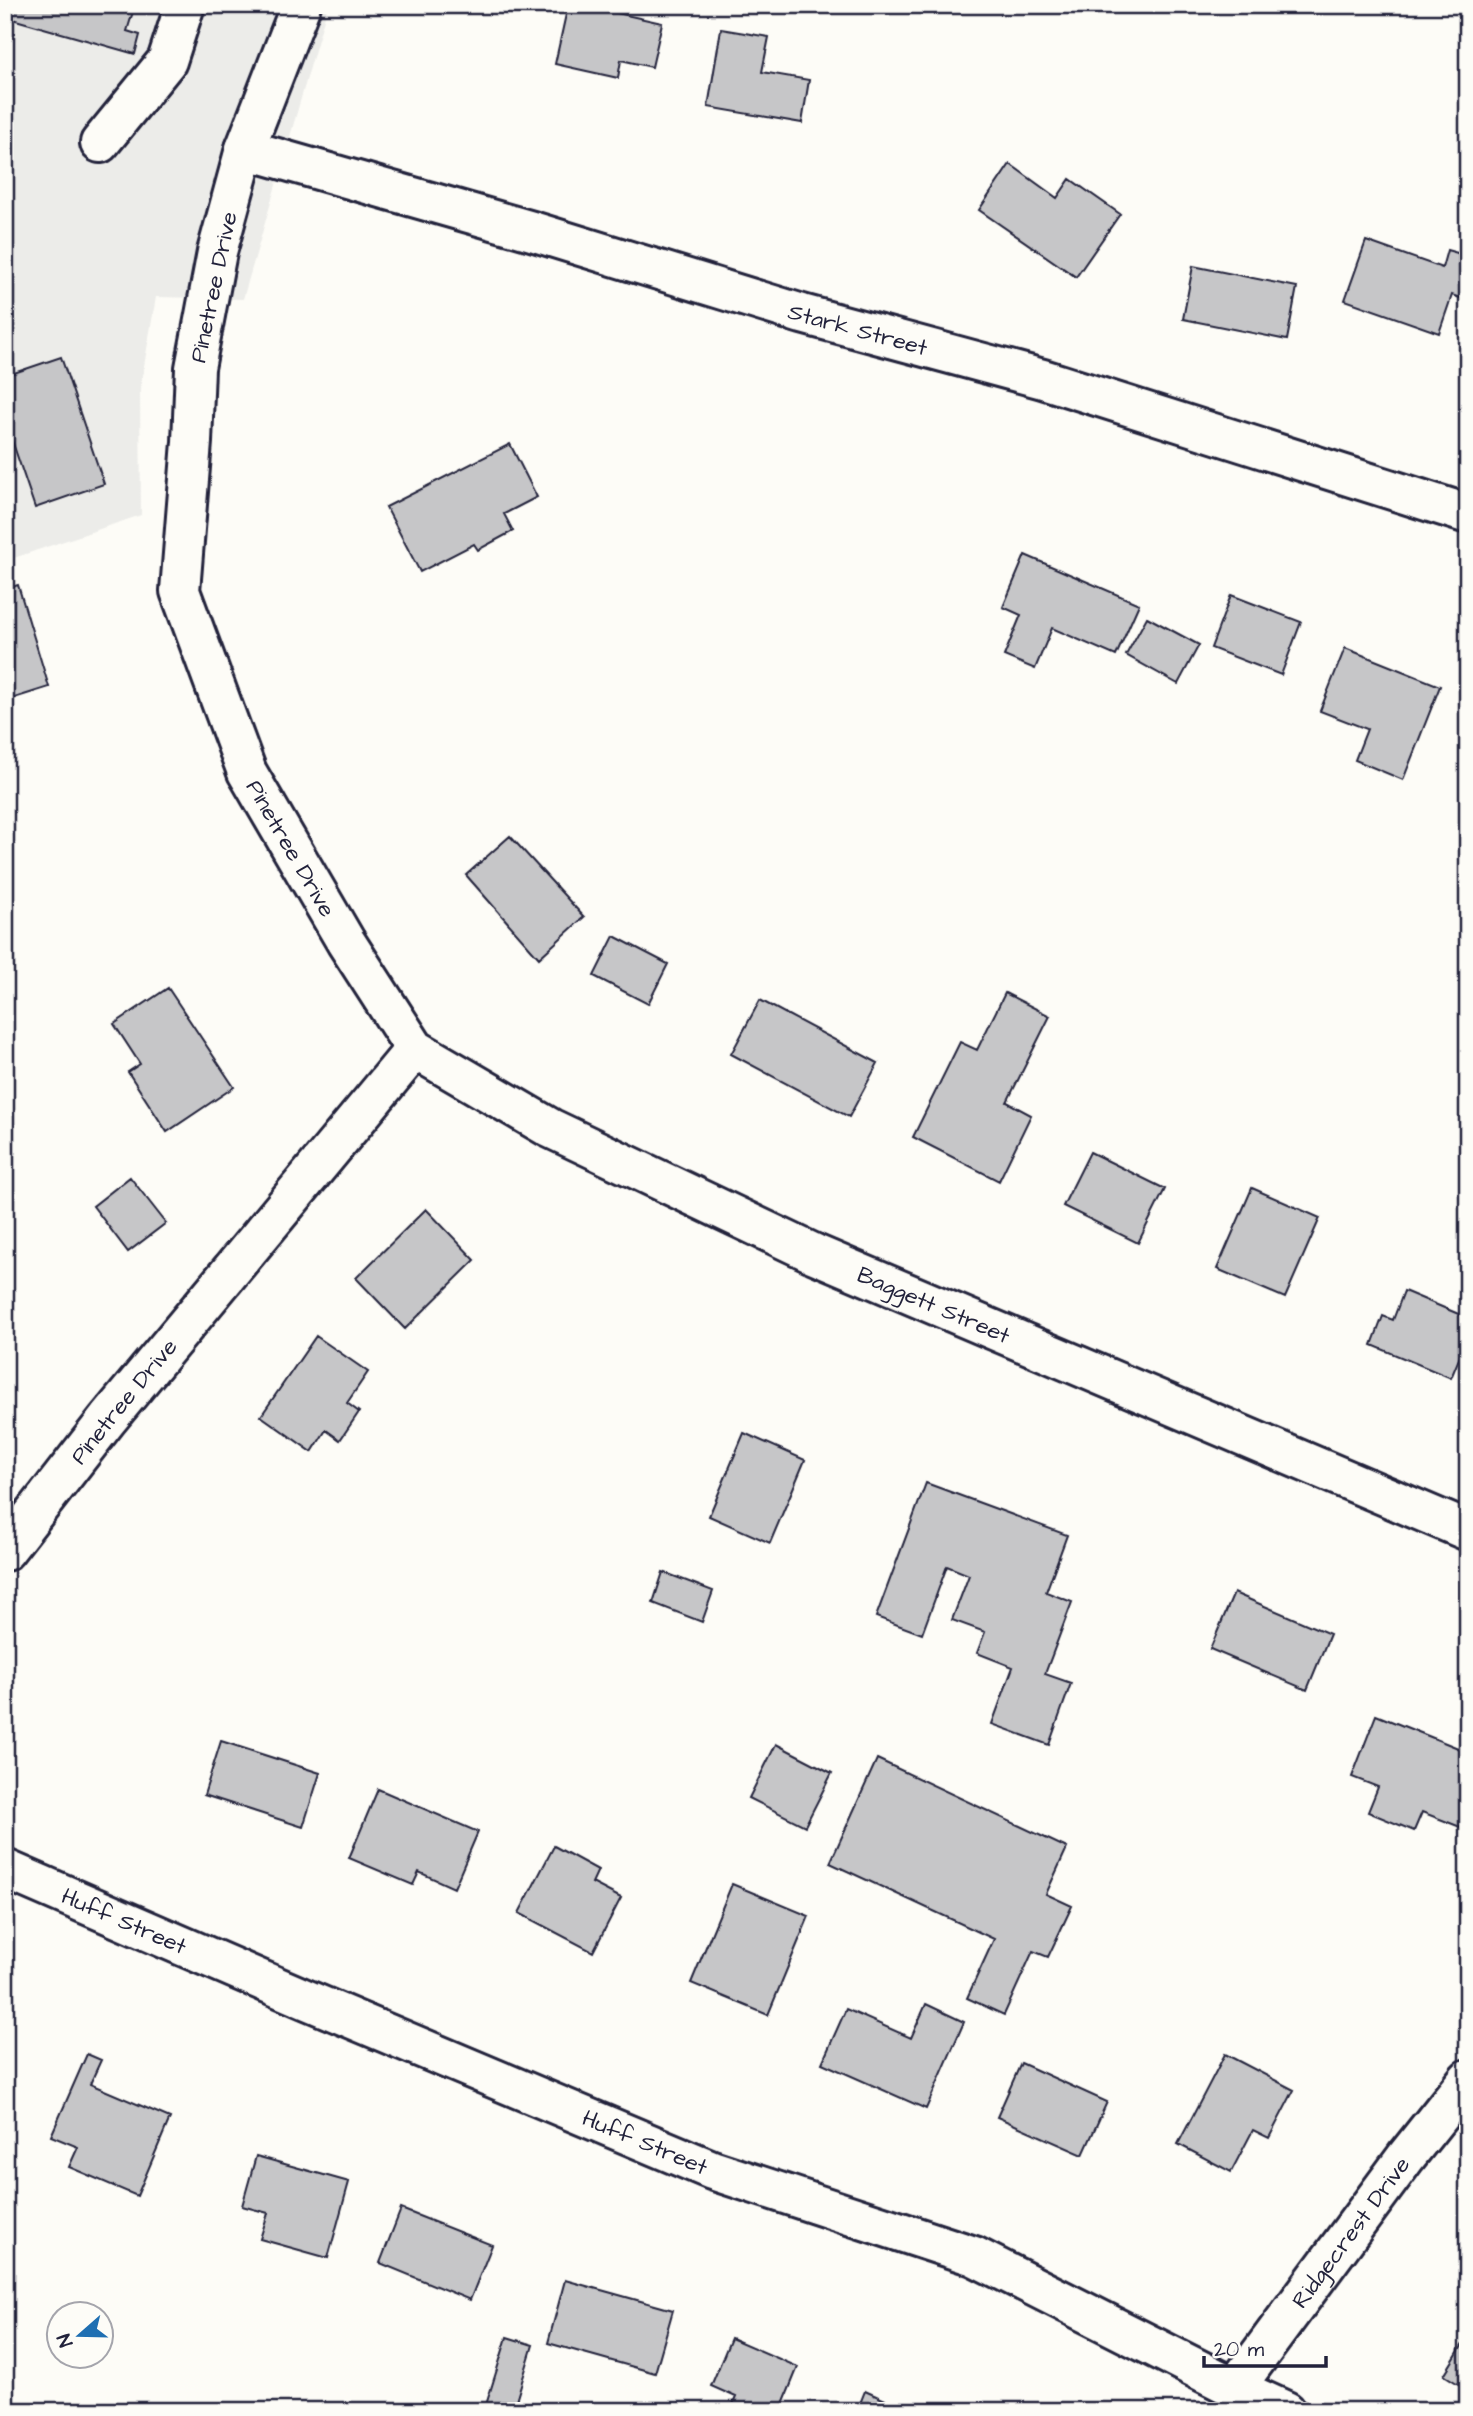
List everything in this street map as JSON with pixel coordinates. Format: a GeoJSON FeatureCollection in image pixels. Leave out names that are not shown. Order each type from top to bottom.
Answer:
{"type":"FeatureCollection","features":[{"type":"Feature","properties":{"kind":"street"},"geometry":{"type":"LineString","coordinates":[[100,143],[167,61],[184,5]]}},
{"type":"Feature","properties":{"kind":"street","name":"Pinetree Drive"},"geometry":{"type":"LineString","coordinates":[[5,1551],[107,1420],[415,1049],[346,942],[247,772],[180,591],[195,368],[217,251],[244,149],[301,5]]}},
{"type":"Feature","properties":{"kind":"street","name":"Stark Street"},"geometry":{"type":"LineString","coordinates":[[244,149],[519,228],[802,314],[1043,379],[1468,514]]}},
{"type":"Feature","properties":{"kind":"street","name":"Baggett Street"},"geometry":{"type":"LineString","coordinates":[[415,1049],[550,1128],[815,1254],[1468,1531]]}},
{"type":"Feature","properties":{"kind":"street","name":"Huff Street"},"geometry":{"type":"LineString","coordinates":[[5,1869],[712,2170],[974,2256],[1286,2411]]}},
{"type":"Feature","properties":{"kind":"street","name":"Ridgecrest Drive"},"geometry":{"type":"LineString","coordinates":[[1235,2388],[1405,2157],[1468,2079]]}},
{"type":"Feature","properties":{"kind":"shaded area"},"geometry":{"type":"Polygon","coordinates":[[[5,5],[328,5],[243,299],[156,297],[140,389],[141,515],[5,561],[5,5]]]}},
{"type":"Feature","properties":{"kind":"building"},"geometry":{"type":"Polygon","coordinates":[[[5,5],[135,5],[127,31],[140,35],[135,54],[5,17],[5,5]]]}},
{"type":"Feature","properties":{"kind":"building"},"geometry":{"type":"Polygon","coordinates":[[[568,5],[581,5],[662,23],[652,67],[621,60],[618,78],[555,64],[568,5]]]}},
{"type":"Feature","properties":{"kind":"building"},"geometry":{"type":"Polygon","coordinates":[[[721,29],[769,37],[762,72],[809,80],[802,123],[708,107],[721,29]]]}},
{"type":"Feature","properties":{"kind":"building"},"geometry":{"type":"Polygon","coordinates":[[[1010,164],[1057,198],[1070,179],[1120,214],[1076,277],[979,210],[1010,164]]]}},
{"type":"Feature","properties":{"kind":"building"},"geometry":{"type":"Polygon","coordinates":[[[1366,241],[1442,268],[1447,250],[1468,256],[1468,301],[1452,295],[1439,333],[1345,300],[1366,241]]]}},
{"type":"Feature","properties":{"kind":"building"},"geometry":{"type":"Polygon","coordinates":[[[1193,266],[1297,287],[1287,340],[1183,319],[1193,266]]]}},
{"type":"Feature","properties":{"kind":"building"},"geometry":{"type":"Polygon","coordinates":[[[61,357],[104,484],[35,508],[5,420],[5,376],[61,357]]]}},
{"type":"Feature","properties":{"kind":"building"},"geometry":{"type":"Polygon","coordinates":[[[510,444],[537,497],[504,514],[513,531],[478,550],[474,544],[420,572],[386,507],[510,444]]]}},
{"type":"Feature","properties":{"kind":"building"},"geometry":{"type":"Polygon","coordinates":[[[1025,555],[1139,604],[1116,656],[1052,628],[1035,669],[1004,656],[1021,615],[1003,607],[1025,555]]]}},
{"type":"Feature","properties":{"kind":"building"},"geometry":{"type":"Polygon","coordinates":[[[18,585],[49,687],[5,701],[5,589],[18,585]]]}},
{"type":"Feature","properties":{"kind":"building"},"geometry":{"type":"Polygon","coordinates":[[[1231,595],[1301,622],[1281,675],[1211,648],[1231,595]]]}},
{"type":"Feature","properties":{"kind":"building"},"geometry":{"type":"Polygon","coordinates":[[[1147,617],[1199,645],[1178,684],[1126,655],[1147,617]]]}},
{"type":"Feature","properties":{"kind":"building"},"geometry":{"type":"Polygon","coordinates":[[[1345,648],[1440,686],[1403,780],[1355,760],[1367,729],[1320,711],[1345,648]]]}},
{"type":"Feature","properties":{"kind":"building"},"geometry":{"type":"Polygon","coordinates":[[[510,836],[584,917],[539,958],[466,875],[510,836]]]}},
{"type":"Feature","properties":{"kind":"building"},"geometry":{"type":"Polygon","coordinates":[[[614,936],[668,964],[648,1004],[594,976],[614,936]]]}},
{"type":"Feature","properties":{"kind":"building"},"geometry":{"type":"Polygon","coordinates":[[[168,988],[234,1087],[167,1132],[128,1072],[140,1064],[114,1024],[168,988]]]}},
{"type":"Feature","properties":{"kind":"building"},"geometry":{"type":"Polygon","coordinates":[[[1005,993],[1050,1016],[1007,1102],[1031,1115],[999,1181],[913,1137],[960,1042],[977,1050],[1005,993]]]}},
{"type":"Feature","properties":{"kind":"building"},"geometry":{"type":"Polygon","coordinates":[[[760,1000],[878,1063],[849,1117],[731,1054],[760,1000]]]}},
{"type":"Feature","properties":{"kind":"building"},"geometry":{"type":"Polygon","coordinates":[[[1090,1152],[1165,1189],[1138,1243],[1063,1206],[1090,1152]]]}},
{"type":"Feature","properties":{"kind":"building"},"geometry":{"type":"Polygon","coordinates":[[[130,1177],[166,1223],[128,1252],[93,1206],[130,1177]]]}},
{"type":"Feature","properties":{"kind":"building"},"geometry":{"type":"Polygon","coordinates":[[[1252,1188],[1320,1218],[1285,1298],[1217,1269],[1252,1188]]]}},
{"type":"Feature","properties":{"kind":"building"},"geometry":{"type":"Polygon","coordinates":[[[426,1209],[475,1260],[405,1329],[356,1278],[426,1209]]]}},
{"type":"Feature","properties":{"kind":"building"},"geometry":{"type":"Polygon","coordinates":[[[1404,1291],[1468,1318],[1468,1337],[1451,1378],[1372,1345],[1383,1316],[1393,1320],[1404,1291]]]}},
{"type":"Feature","properties":{"kind":"building"},"geometry":{"type":"Polygon","coordinates":[[[316,1336],[368,1372],[347,1403],[359,1412],[340,1440],[326,1430],[312,1452],[261,1416],[316,1336]]]}},
{"type":"Feature","properties":{"kind":"building"},"geometry":{"type":"Polygon","coordinates":[[[744,1433],[805,1460],[770,1543],[709,1516],[744,1433]]]}},
{"type":"Feature","properties":{"kind":"building"},"geometry":{"type":"Polygon","coordinates":[[[926,1483],[1067,1535],[1046,1592],[1072,1602],[1045,1674],[1071,1683],[1049,1745],[992,1724],[1013,1667],[977,1653],[985,1632],[952,1620],[969,1575],[947,1566],[922,1634],[876,1617],[926,1483]]]}},
{"type":"Feature","properties":{"kind":"building"},"geometry":{"type":"Polygon","coordinates":[[[663,1572],[713,1591],[702,1622],[653,1603],[663,1572]]]}},
{"type":"Feature","properties":{"kind":"building"},"geometry":{"type":"Polygon","coordinates":[[[1234,1593],[1330,1634],[1307,1690],[1210,1649],[1234,1593]]]}},
{"type":"Feature","properties":{"kind":"building"},"geometry":{"type":"Polygon","coordinates":[[[1376,1715],[1468,1752],[1468,1830],[1422,1812],[1414,1831],[1368,1812],[1378,1787],[1352,1777],[1376,1715]]]}},
{"type":"Feature","properties":{"kind":"building"},"geometry":{"type":"Polygon","coordinates":[[[221,1741],[320,1773],[303,1827],[204,1795],[221,1741]]]}},
{"type":"Feature","properties":{"kind":"building"},"geometry":{"type":"Polygon","coordinates":[[[776,1744],[832,1773],[805,1826],[749,1798],[776,1744]]]}},
{"type":"Feature","properties":{"kind":"building"},"geometry":{"type":"Polygon","coordinates":[[[877,1759],[1067,1848],[1046,1894],[1072,1906],[1048,1957],[1033,1951],[1004,2015],[967,1998],[994,1939],[830,1863],[877,1759]]]}},
{"type":"Feature","properties":{"kind":"building"},"geometry":{"type":"Polygon","coordinates":[[[378,1789],[478,1832],[454,1888],[419,1872],[413,1885],[349,1858],[378,1789]]]}},
{"type":"Feature","properties":{"kind":"building"},"geometry":{"type":"Polygon","coordinates":[[[554,1846],[598,1870],[592,1883],[621,1898],[593,1952],[519,1913],[554,1846]]]}},
{"type":"Feature","properties":{"kind":"building"},"geometry":{"type":"Polygon","coordinates":[[[732,1884],[809,1916],[768,2015],[691,1983],[732,1884]]]}},
{"type":"Feature","properties":{"kind":"building"},"geometry":{"type":"Polygon","coordinates":[[[926,2004],[964,2022],[926,2109],[822,2063],[846,2009],[911,2038],[926,2004]]]}},
{"type":"Feature","properties":{"kind":"building"},"geometry":{"type":"Polygon","coordinates":[[[87,2054],[101,2060],[90,2084],[170,2118],[137,2196],[69,2167],[78,2147],[51,2136],[87,2054]]]}},
{"type":"Feature","properties":{"kind":"building"},"geometry":{"type":"Polygon","coordinates":[[[1225,2054],[1294,2090],[1269,2138],[1253,2130],[1231,2172],[1178,2144],[1225,2054]]]}},
{"type":"Feature","properties":{"kind":"building"},"geometry":{"type":"Polygon","coordinates":[[[1021,2063],[1107,2102],[1083,2155],[997,2117],[1021,2063]]]}},
{"type":"Feature","properties":{"kind":"building"},"geometry":{"type":"Polygon","coordinates":[[[256,2156],[349,2182],[328,2258],[260,2239],[268,2213],[242,2206],[256,2156]]]}},
{"type":"Feature","properties":{"kind":"building"},"geometry":{"type":"Polygon","coordinates":[[[401,2209],[492,2245],[470,2300],[380,2263],[401,2209]]]}},
{"type":"Feature","properties":{"kind":"building"},"geometry":{"type":"Polygon","coordinates":[[[565,2280],[673,2310],[655,2373],[548,2343],[565,2280]]]}},
{"type":"Feature","properties":{"kind":"building"},"geometry":{"type":"Polygon","coordinates":[[[507,2337],[533,2345],[513,2411],[486,2405],[507,2337]]]}},
{"type":"Feature","properties":{"kind":"building"},"geometry":{"type":"Polygon","coordinates":[[[731,2338],[798,2367],[780,2411],[730,2411],[736,2397],[711,2386],[731,2338]]]}},
{"type":"Feature","properties":{"kind":"building"},"geometry":{"type":"Polygon","coordinates":[[[1465,2341],[1468,2343],[1468,2390],[1444,2375],[1465,2341]]]}},
{"type":"Feature","properties":{"kind":"building"},"geometry":{"type":"Polygon","coordinates":[[[865,2391],[910,2411],[857,2411],[865,2391]]]}}]}
